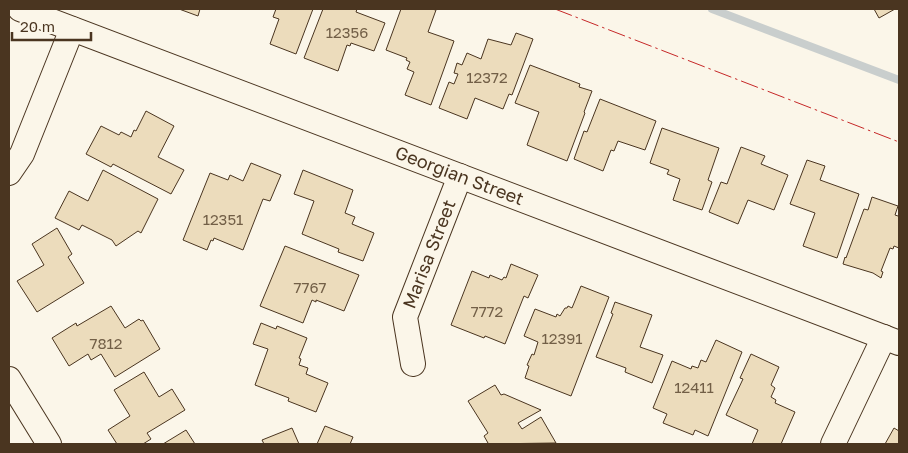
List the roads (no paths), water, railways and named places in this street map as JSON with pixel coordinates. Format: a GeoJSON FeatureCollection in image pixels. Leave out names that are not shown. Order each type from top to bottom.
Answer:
{"type":"FeatureCollection","features":[{"type":"Feature","properties":{"kind":"street","name":"Georgian Street"},"geometry":{"type":"LineString","coordinates":[[20,9],[892,340]]}},
{"type":"Feature","properties":{"kind":"street"},"geometry":{"type":"LineString","coordinates":[[9,173],[22,154],[72,29]]}},
{"type":"Feature","properties":{"kind":"street","name":"Marisa Street"},"geometry":{"type":"LineString","coordinates":[[412,364],[405,317],[460,176]]}},
{"type":"Feature","properties":{"kind":"street"},"geometry":{"type":"LineString","coordinates":[[833,444],[892,340]]}},
{"type":"Feature","properties":{"kind":"street"},"geometry":{"type":"LineString","coordinates":[[9,379],[49,444]]}},
{"type":"Feature","properties":{"kind":"waterway"},"geometry":{"type":"LineString","coordinates":[[712,9],[899,80]]}}]}
